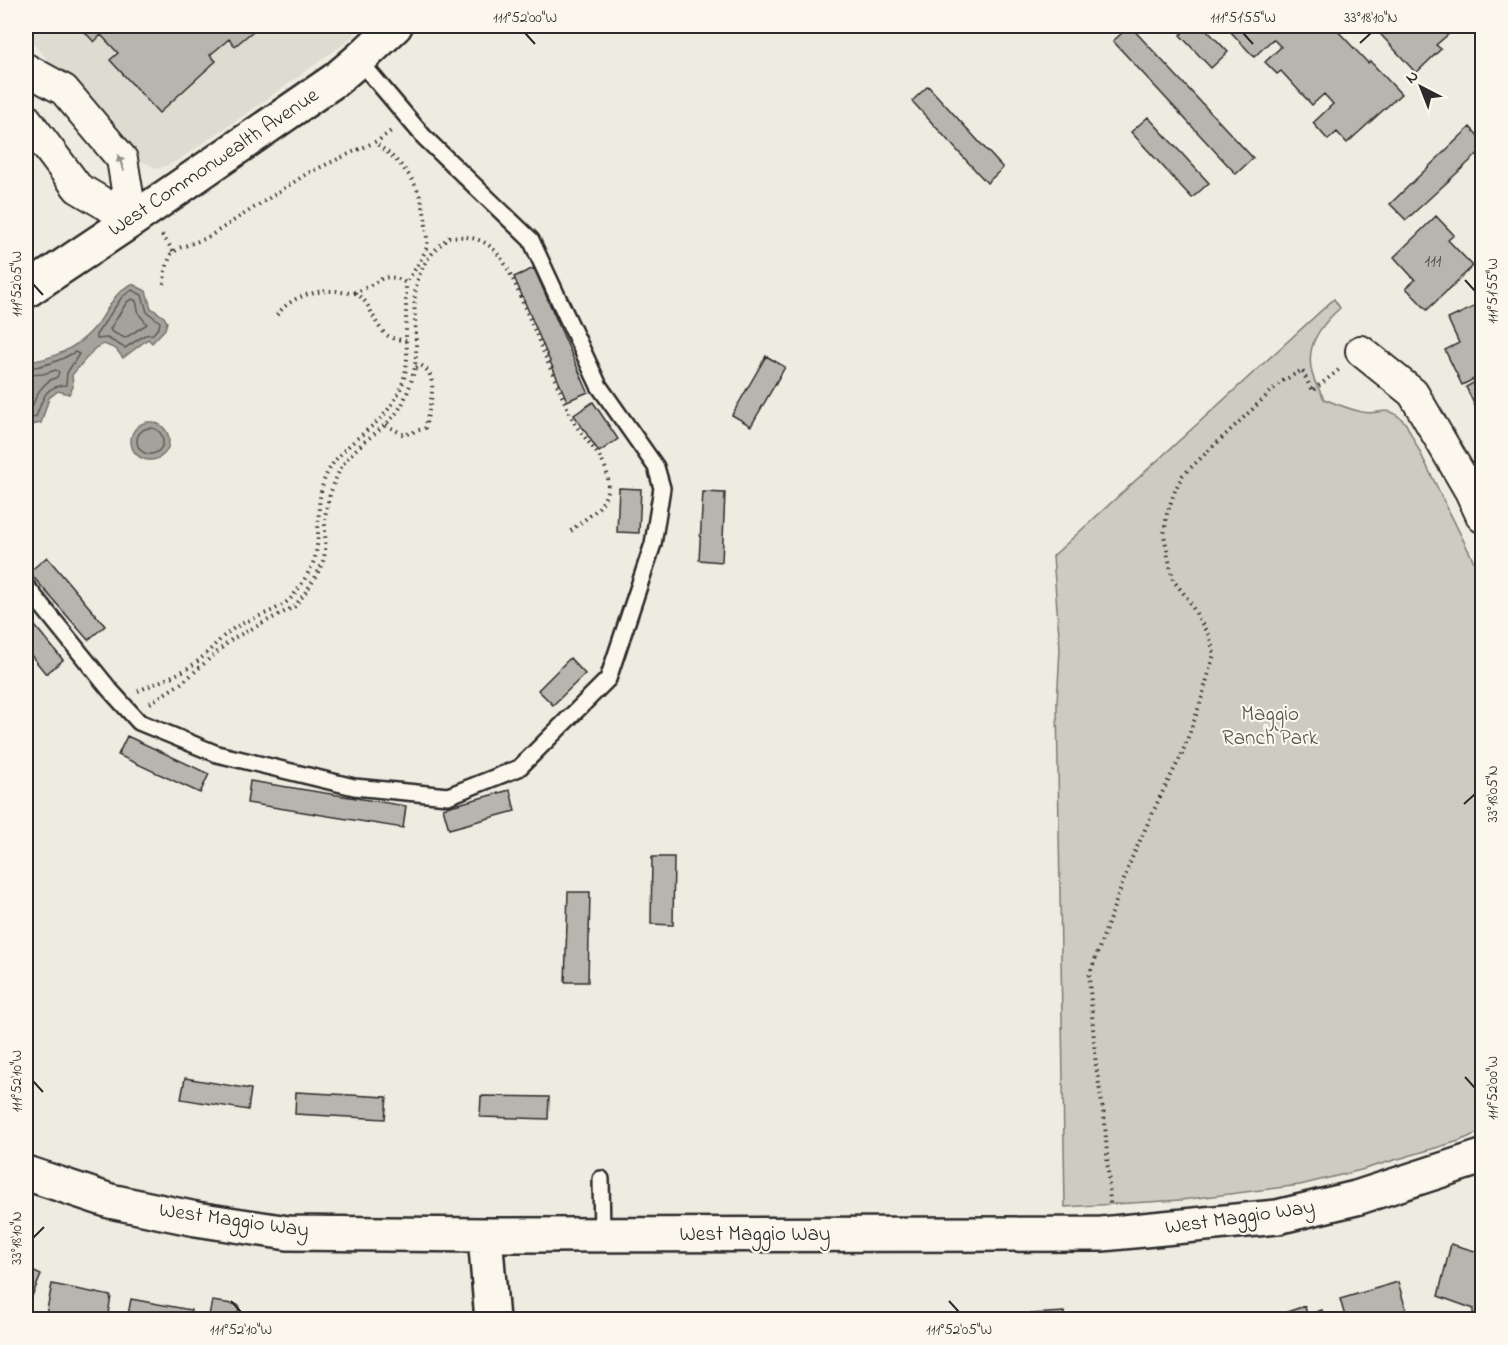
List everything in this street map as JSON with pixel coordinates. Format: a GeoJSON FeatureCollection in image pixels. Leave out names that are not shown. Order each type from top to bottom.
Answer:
{"type":"FeatureCollection","features":[{"type":"Feature","properties":{"kind":"street","name":"West Commonwealth Avenue"},"geometry":{"type":"LineString","coordinates":[[26,291],[335,80],[395,26]]}},
{"type":"Feature","properties":{"kind":"street"},"geometry":{"type":"LineString","coordinates":[[26,69],[64,90],[122,159],[132,220]]}},
{"type":"Feature","properties":{"kind":"street"},"geometry":{"type":"LineString","coordinates":[[26,119],[78,188],[132,220]]}},
{"type":"Feature","properties":{"kind":"street"},"geometry":{"type":"LineString","coordinates":[[1361,351],[1413,393],[1478,498]]}},
{"type":"Feature","properties":{"kind":"street","name":"West Maggio Way"},"geometry":{"type":"LineString","coordinates":[[26,1173],[110,1201],[196,1219],[288,1233],[602,1235],[1123,1233],[1277,1217],[1356,1198],[1482,1157]]}},
{"type":"Feature","properties":{"kind":"street"},"geometry":{"type":"LineString","coordinates":[[485,1235],[492,1320]]}},
{"type":"Feature","properties":{"kind":"lane"},"geometry":{"type":"LineString","coordinates":[[26,585],[139,722],[217,754],[354,787],[448,796],[519,768],[608,679],[653,544],[662,488],[656,467],[599,386],[531,240],[424,137],[359,60]]}},
{"type":"Feature","properties":{"kind":"lane"},"geometry":{"type":"LineString","coordinates":[[601,1179],[602,1235]]}},
{"type":"Feature","properties":{"kind":"path"},"geometry":{"type":"LineString","coordinates":[[164,284],[165,271],[174,252],[186,244],[207,238],[308,173],[374,142],[391,131],[391,127]]}},
{"type":"Feature","properties":{"kind":"path"},"geometry":{"type":"LineString","coordinates":[[119,700],[191,666],[234,628],[274,609],[295,594],[315,557],[321,493],[329,469],[344,450],[393,405],[401,389],[408,353],[406,283],[428,244],[425,209],[417,189],[405,170],[394,157],[374,142]]}},
{"type":"Feature","properties":{"kind":"path"},"geometry":{"type":"LineString","coordinates":[[162,234],[174,252]]}},
{"type":"Feature","properties":{"kind":"path"},"geometry":{"type":"LineString","coordinates":[[131,713],[183,682],[232,639],[294,607],[302,599],[323,560],[326,510],[340,470],[362,443],[386,425],[405,399],[415,368],[415,286],[423,266],[449,237],[475,238],[493,249],[515,284],[572,419],[603,462],[608,474],[603,502],[590,517],[570,533]]}},
{"type":"Feature","properties":{"kind":"path"},"geometry":{"type":"LineString","coordinates":[[277,315],[289,302],[304,296],[333,291],[355,292],[382,278],[395,278],[406,283]]}},
{"type":"Feature","properties":{"kind":"path"},"geometry":{"type":"LineString","coordinates":[[355,292],[365,299],[376,324],[390,337],[406,341]]}},
{"type":"Feature","properties":{"kind":"path"},"geometry":{"type":"LineString","coordinates":[[1110,1203],[1105,1123],[1096,1066],[1089,976],[1131,860],[1182,754],[1200,704],[1214,654],[1210,638],[1188,599],[1173,580],[1164,535],[1174,490],[1183,475],[1281,382],[1302,370],[1312,391],[1361,351]]}},
{"type":"Feature","properties":{"kind":"path"},"geometry":{"type":"LineString","coordinates":[[386,425],[404,435],[425,428],[432,385],[427,369],[420,364],[415,368]]}},
{"type":"Feature","properties":{"kind":"shaded area"},"geometry":{"type":"Polygon","coordinates":[[[26,26],[364,26],[346,42],[259,105],[177,161],[158,169],[141,161],[26,36],[26,26]]]}},
{"type":"Feature","properties":{"kind":"green space","name":"Maggio Ranch Park"},"geometry":{"type":"Polygon","coordinates":[[[1334,299],[1340,308],[1321,329],[1311,354],[1312,373],[1319,390],[1324,399],[1333,403],[1362,412],[1394,413],[1406,424],[1482,578],[1482,1131],[1459,1141],[1361,1170],[1300,1185],[1181,1200],[1065,1207],[1057,703],[1060,649],[1053,556],[1334,299]]]}},
{"type":"Feature","properties":{"kind":"water"},"geometry":{"type":"Polygon","coordinates":[[[132,284],[146,291],[151,308],[167,322],[165,329],[152,343],[148,339],[123,358],[116,349],[104,344],[95,348],[72,375],[73,387],[69,394],[58,391],[49,398],[41,423],[26,426],[26,362],[55,355],[82,340],[96,326],[115,297],[132,284]]]}},
{"type":"Feature","properties":{"kind":"water"},"geometry":{"type":"Polygon","coordinates":[[[150,422],[163,428],[169,441],[163,454],[150,460],[137,454],[131,441],[137,428],[150,422]]]}},
{"type":"Feature","properties":{"kind":"building"},"geometry":{"type":"Polygon","coordinates":[[[79,26],[259,26],[235,46],[229,39],[210,55],[216,61],[159,113],[110,60],[118,53],[101,35],[94,42],[79,26]]]}},
{"type":"Feature","properties":{"kind":"building"},"geometry":{"type":"Polygon","coordinates":[[[1130,26],[1253,158],[1236,174],[1113,41],[1130,26]]]}},
{"type":"Feature","properties":{"kind":"building"},"geometry":{"type":"Polygon","coordinates":[[[1190,26],[1203,26],[1228,52],[1211,68],[1180,35],[1190,26]]]}},
{"type":"Feature","properties":{"kind":"building"},"geometry":{"type":"Polygon","coordinates":[[[1238,26],[1333,26],[1401,94],[1347,143],[1337,132],[1328,140],[1313,123],[1333,104],[1324,94],[1312,105],[1281,71],[1277,74],[1265,62],[1281,47],[1273,39],[1254,57],[1231,32],[1238,26]]]}},
{"type":"Feature","properties":{"kind":"building"},"geometry":{"type":"Polygon","coordinates":[[[1373,26],[1458,26],[1436,45],[1441,49],[1416,73],[1373,26]]]}},
{"type":"Feature","properties":{"kind":"building"},"geometry":{"type":"Polygon","coordinates":[[[928,86],[1003,168],[987,183],[912,101],[928,86]]]}},
{"type":"Feature","properties":{"kind":"building"},"geometry":{"type":"Polygon","coordinates":[[[1148,117],[1209,183],[1192,198],[1131,132],[1148,117]]]}},
{"type":"Feature","properties":{"kind":"building"},"geometry":{"type":"Polygon","coordinates":[[[1470,127],[1482,140],[1482,150],[1406,220],[1390,204],[1470,127]]]}},
{"type":"Feature","properties":{"kind":"building"},"geometry":{"type":"Polygon","coordinates":[[[1436,216],[1454,235],[1448,240],[1473,266],[1427,310],[1406,288],[1415,280],[1394,257],[1436,216]]]}},
{"type":"Feature","properties":{"kind":"building"},"geometry":{"type":"Polygon","coordinates":[[[534,268],[588,392],[567,401],[514,277],[534,268]]]}},
{"type":"Feature","properties":{"kind":"building"},"geometry":{"type":"Polygon","coordinates":[[[1482,303],[1482,375],[1462,385],[1445,350],[1459,343],[1448,319],[1482,303]]]}},
{"type":"Feature","properties":{"kind":"building"},"geometry":{"type":"Polygon","coordinates":[[[766,356],[785,367],[751,426],[732,415],[766,356]]]}},
{"type":"Feature","properties":{"kind":"building"},"geometry":{"type":"Polygon","coordinates":[[[1482,378],[1482,408],[1477,410],[1466,387],[1482,378]]]}},
{"type":"Feature","properties":{"kind":"building"},"geometry":{"type":"Polygon","coordinates":[[[593,402],[618,439],[599,452],[574,415],[593,402]]]}},
{"type":"Feature","properties":{"kind":"building"},"geometry":{"type":"Polygon","coordinates":[[[619,488],[641,489],[639,533],[617,532],[619,488]]]}},
{"type":"Feature","properties":{"kind":"building"},"geometry":{"type":"Polygon","coordinates":[[[703,492],[725,493],[722,562],[699,560],[703,492]]]}},
{"type":"Feature","properties":{"kind":"building"},"geometry":{"type":"Polygon","coordinates":[[[47,557],[105,626],[88,640],[29,572],[47,557]]]}},
{"type":"Feature","properties":{"kind":"building"},"geometry":{"type":"Polygon","coordinates":[[[26,615],[63,660],[46,674],[26,649],[26,615]]]}},
{"type":"Feature","properties":{"kind":"building"},"geometry":{"type":"Polygon","coordinates":[[[570,658],[585,674],[553,705],[538,690],[570,658]]]}},
{"type":"Feature","properties":{"kind":"building"},"geometry":{"type":"Polygon","coordinates":[[[127,736],[209,774],[200,793],[118,755],[127,736]]]}},
{"type":"Feature","properties":{"kind":"building"},"geometry":{"type":"Polygon","coordinates":[[[250,781],[406,806],[403,828],[247,803],[250,781]]]}},
{"type":"Feature","properties":{"kind":"building"},"geometry":{"type":"Polygon","coordinates":[[[510,790],[515,811],[449,829],[443,808],[510,790]]]}},
{"type":"Feature","properties":{"kind":"building"},"geometry":{"type":"Polygon","coordinates":[[[652,857],[674,857],[673,925],[651,924],[652,857]]]}},
{"type":"Feature","properties":{"kind":"building"},"geometry":{"type":"Polygon","coordinates":[[[568,892],[590,892],[588,982],[565,982],[568,892]]]}},
{"type":"Feature","properties":{"kind":"building"},"geometry":{"type":"Polygon","coordinates":[[[185,1078],[251,1089],[248,1110],[181,1099],[185,1078]]]}},
{"type":"Feature","properties":{"kind":"building"},"geometry":{"type":"Polygon","coordinates":[[[296,1092],[387,1097],[385,1119],[295,1114],[296,1092]]]}},
{"type":"Feature","properties":{"kind":"building"},"geometry":{"type":"Polygon","coordinates":[[[481,1096],[549,1097],[548,1119],[480,1117],[481,1096]]]}},
{"type":"Feature","properties":{"kind":"building"},"geometry":{"type":"Polygon","coordinates":[[[1451,1244],[1482,1253],[1482,1320],[1471,1320],[1474,1309],[1438,1296],[1451,1244]]]}},
{"type":"Feature","properties":{"kind":"building"},"geometry":{"type":"Polygon","coordinates":[[[26,1268],[41,1275],[26,1310],[26,1268]]]}},
{"type":"Feature","properties":{"kind":"building"},"geometry":{"type":"Polygon","coordinates":[[[1398,1282],[1409,1320],[1346,1320],[1340,1299],[1398,1282]]]}},
{"type":"Feature","properties":{"kind":"building"},"geometry":{"type":"Polygon","coordinates":[[[52,1284],[111,1296],[107,1320],[45,1320],[52,1284]]]}},
{"type":"Feature","properties":{"kind":"building"},"geometry":{"type":"Polygon","coordinates":[[[131,1299],[191,1310],[190,1320],[127,1320],[131,1299]]]}},
{"type":"Feature","properties":{"kind":"building"},"geometry":{"type":"Polygon","coordinates":[[[212,1301],[239,1305],[238,1314],[269,1320],[208,1320],[212,1301]]]}},
{"type":"Feature","properties":{"kind":"building"},"geometry":{"type":"Polygon","coordinates":[[[1305,1306],[1307,1315],[1322,1310],[1325,1320],[1262,1320],[1305,1306]]]}},
{"type":"Feature","properties":{"kind":"building"},"geometry":{"type":"Polygon","coordinates":[[[1064,1312],[1064,1320],[995,1320],[994,1316],[1064,1312]]]}}]}
